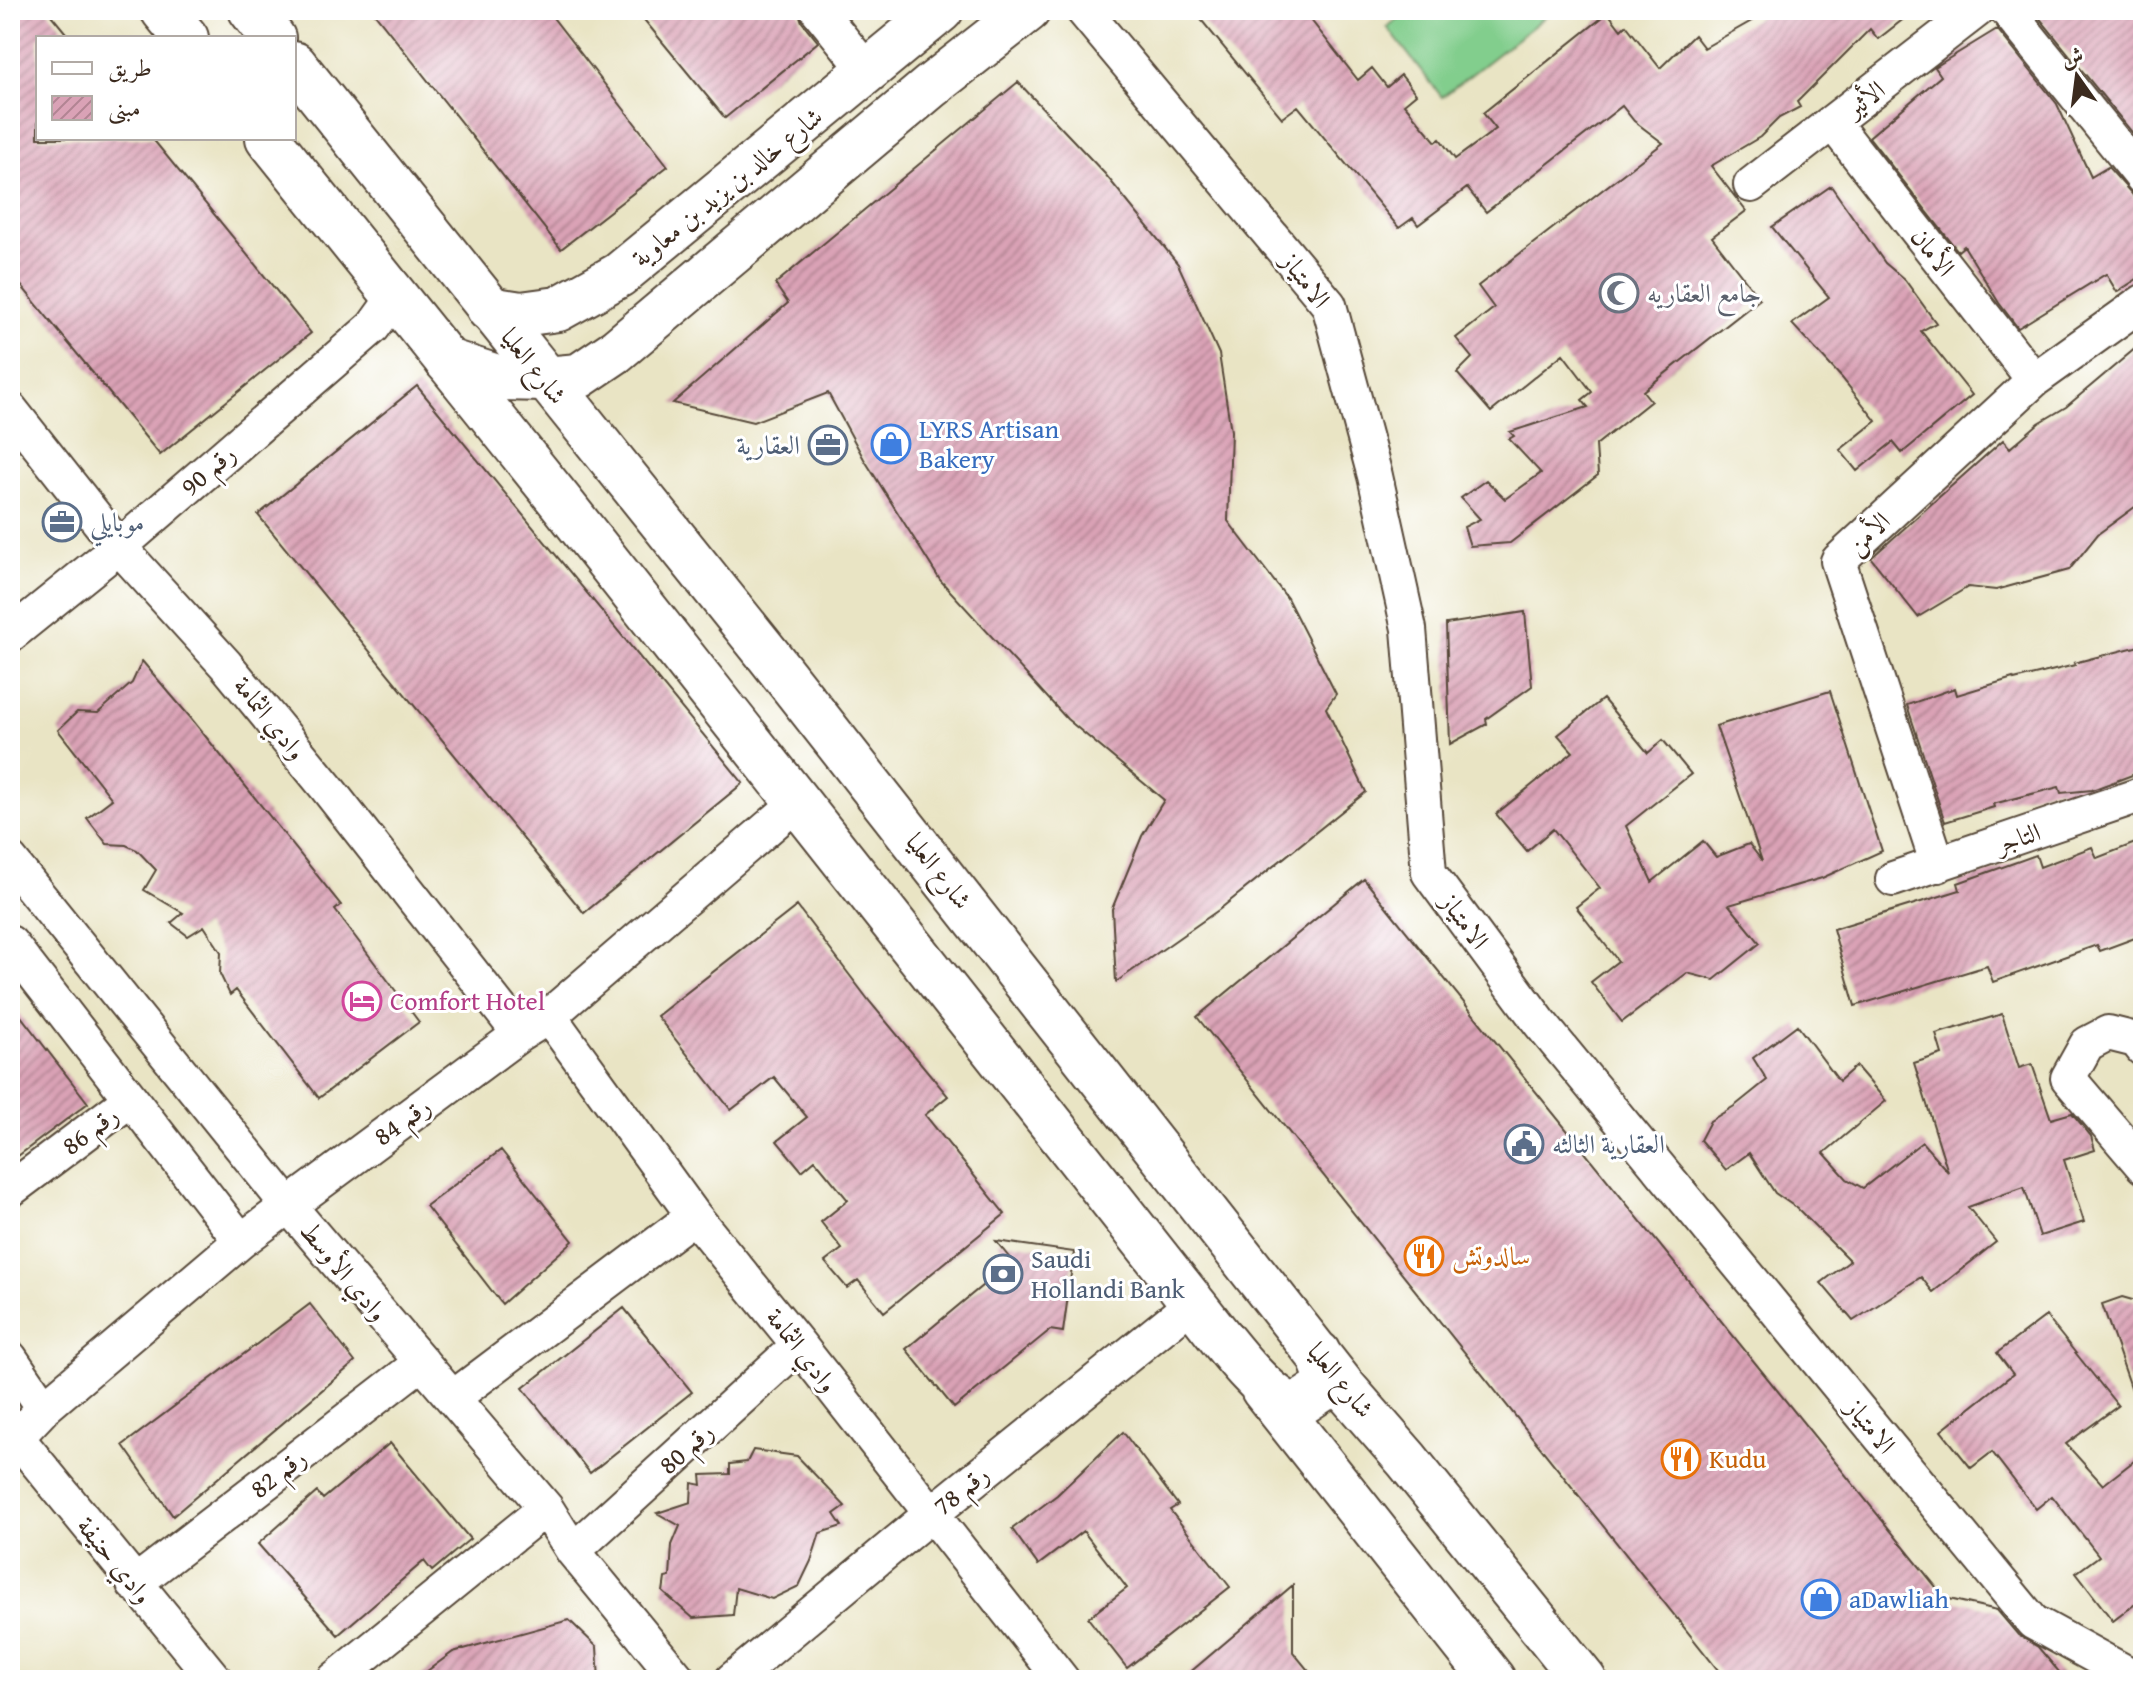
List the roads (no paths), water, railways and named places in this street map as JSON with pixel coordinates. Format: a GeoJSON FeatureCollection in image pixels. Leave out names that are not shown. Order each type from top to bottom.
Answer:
{"type":"FeatureCollection","features":[{"type":"Feature","properties":{"kind":"main road"},"geometry":{"type":"LineString","coordinates":[[163,10],[184,36]]}},
{"type":"Feature","properties":{"kind":"main road"},"geometry":{"type":"LineString","coordinates":[[251,10],[271,36]]}},
{"type":"Feature","properties":{"kind":"main road","name":"شارع خالد بن يزيد بن معاوية"},"geometry":{"type":"LineString","coordinates":[[489,309],[521,314],[558,309],[619,275],[941,10]]}},
{"type":"Feature","properties":{"kind":"main road","name":"شارع خالد بن يزيد بن معاوية"},"geometry":{"type":"LineString","coordinates":[[447,361],[500,378],[579,376],[616,351],[930,87],[1028,10]]}},
{"type":"Feature","properties":{"kind":"main road","name":"شارع العليا"},"geometry":{"type":"LineString","coordinates":[[296,67],[788,681],[1322,1364],[1584,1680]]}},
{"type":"Feature","properties":{"kind":"main road","name":"شارع العليا"},"geometry":{"type":"LineString","coordinates":[[270,140],[396,295],[1493,1680]]}},
{"type":"Feature","properties":{"kind":"main road"},"geometry":{"type":"LineString","coordinates":[[619,275],[617,291],[623,305],[635,315],[650,320]]}},
{"type":"Feature","properties":{"kind":"main road","name":"شارع العليا"},"geometry":{"type":"LineString","coordinates":[[1252,1374],[1278,1399],[1295,1407],[1324,1388],[1322,1364]]}},
{"type":"Feature","properties":{"kind":"street"},"geometry":{"type":"LineString","coordinates":[[818,10],[868,72]]}},
{"type":"Feature","properties":{"kind":"street","name":"الامتياز"},"geometry":{"type":"LineString","coordinates":[[1083,10],[1329,305],[1375,476],[1409,629],[1429,873],[1540,1023],[2033,1622],[2139,1680]]}},
{"type":"Feature","properties":{"kind":"street","name":"الأثير"},"geometry":{"type":"LineString","coordinates":[[1751,185],[1977,10]]}},
{"type":"Feature","properties":{"kind":"street"},"geometry":{"type":"LineString","coordinates":[[2007,10],[2143,178]]}},
{"type":"Feature","properties":{"kind":"street","name":"الأمان"},"geometry":{"type":"LineString","coordinates":[[1833,123],[2034,380]]}},
{"type":"Feature","properties":{"kind":"street","name":"رقم 90"},"geometry":{"type":"LineString","coordinates":[[10,635],[119,547],[373,327],[396,295]]}},
{"type":"Feature","properties":{"kind":"street","name":"الأمن"},"geometry":{"type":"LineString","coordinates":[[1938,865],[1838,561],[2034,380],[2143,302]]}},
{"type":"Feature","properties":{"kind":"street","name":"وادي الثمامة"},"geometry":{"type":"LineString","coordinates":[[10,409],[119,547],[226,665],[327,788],[535,1025],[694,1216],[1062,1680]]}},
{"type":"Feature","properties":{"kind":"street","name":"التاجر"},"geometry":{"type":"LineString","coordinates":[[1893,879],[2143,794]]}},
{"type":"Feature","properties":{"kind":"street","name":"رقم 84"},"geometry":{"type":"LineString","coordinates":[[14,1441],[44,1408],[241,1241],[535,1025],[798,802]]}},
{"type":"Feature","properties":{"kind":"street","name":"وادي الأوسط"},"geometry":{"type":"LineString","coordinates":[[10,860],[288,1205],[546,1508],[573,1551],[679,1680]]}},
{"type":"Feature","properties":{"kind":"street"},"geometry":{"type":"LineString","coordinates":[[10,943],[241,1241]]}},
{"type":"Feature","properties":{"kind":"street"},"geometry":{"type":"LineString","coordinates":[[2143,1049],[2136,1040],[2108,1033],[2087,1044],[2068,1078],[2143,1166]]}},
{"type":"Feature","properties":{"kind":"street","name":"رقم 86"},"geometry":{"type":"LineString","coordinates":[[10,1190],[131,1099]]}},
{"type":"Feature","properties":{"kind":"street"},"geometry":{"type":"LineString","coordinates":[[454,1397],[694,1216]]}},
{"type":"Feature","properties":{"kind":"street","name":"رقم 78"},"geometry":{"type":"LineString","coordinates":[[732,1680],[1193,1303]]}},
{"type":"Feature","properties":{"kind":"street","name":"رقم 80"},"geometry":{"type":"LineString","coordinates":[[573,1551],[799,1345]]}},
{"type":"Feature","properties":{"kind":"street"},"geometry":{"type":"LineString","coordinates":[[10,1358],[44,1408]]}},
{"type":"Feature","properties":{"kind":"street","name":"رقم 82"},"geometry":{"type":"LineString","coordinates":[[134,1584],[422,1362]]}},
{"type":"Feature","properties":{"kind":"street","name":"وادي حنيفة"},"geometry":{"type":"LineString","coordinates":[[14,1441],[215,1680]]}},
{"type":"Feature","properties":{"kind":"street"},"geometry":{"type":"LineString","coordinates":[[334,1680],[546,1508]]}},
{"type":"Feature","properties":{"kind":"place","name":"جامع العقاريه"},"geometry":{"type":"Point","coordinates":[1619,293]}},
{"type":"Feature","properties":{"kind":"place","name":"LYRS Artisan Bakery"},"geometry":{"type":"Point","coordinates":[891,444]}},
{"type":"Feature","properties":{"kind":"place","name":"العقارية"},"geometry":{"type":"Point","coordinates":[828,445]}},
{"type":"Feature","properties":{"kind":"place","name":"موبايلي"},"geometry":{"type":"Point","coordinates":[62,522]}},
{"type":"Feature","properties":{"kind":"place","name":"Comfort Hotel"},"geometry":{"type":"Point","coordinates":[362,1001]}},
{"type":"Feature","properties":{"kind":"place","name":"العقارية الثالثه"},"geometry":{"type":"Point","coordinates":[1524,1144]}},
{"type":"Feature","properties":{"kind":"place","name":"سالدوتش"},"geometry":{"type":"Point","coordinates":[1424,1256]}},
{"type":"Feature","properties":{"kind":"place","name":"Saudi Hollandi Bank"},"geometry":{"type":"Point","coordinates":[1003,1274]}},
{"type":"Feature","properties":{"kind":"place","name":"Kudu"},"geometry":{"type":"Point","coordinates":[1681,1459]}},
{"type":"Feature","properties":{"kind":"place","name":"aDawliah"},"geometry":{"type":"Point","coordinates":[1821,1599]}}]}
